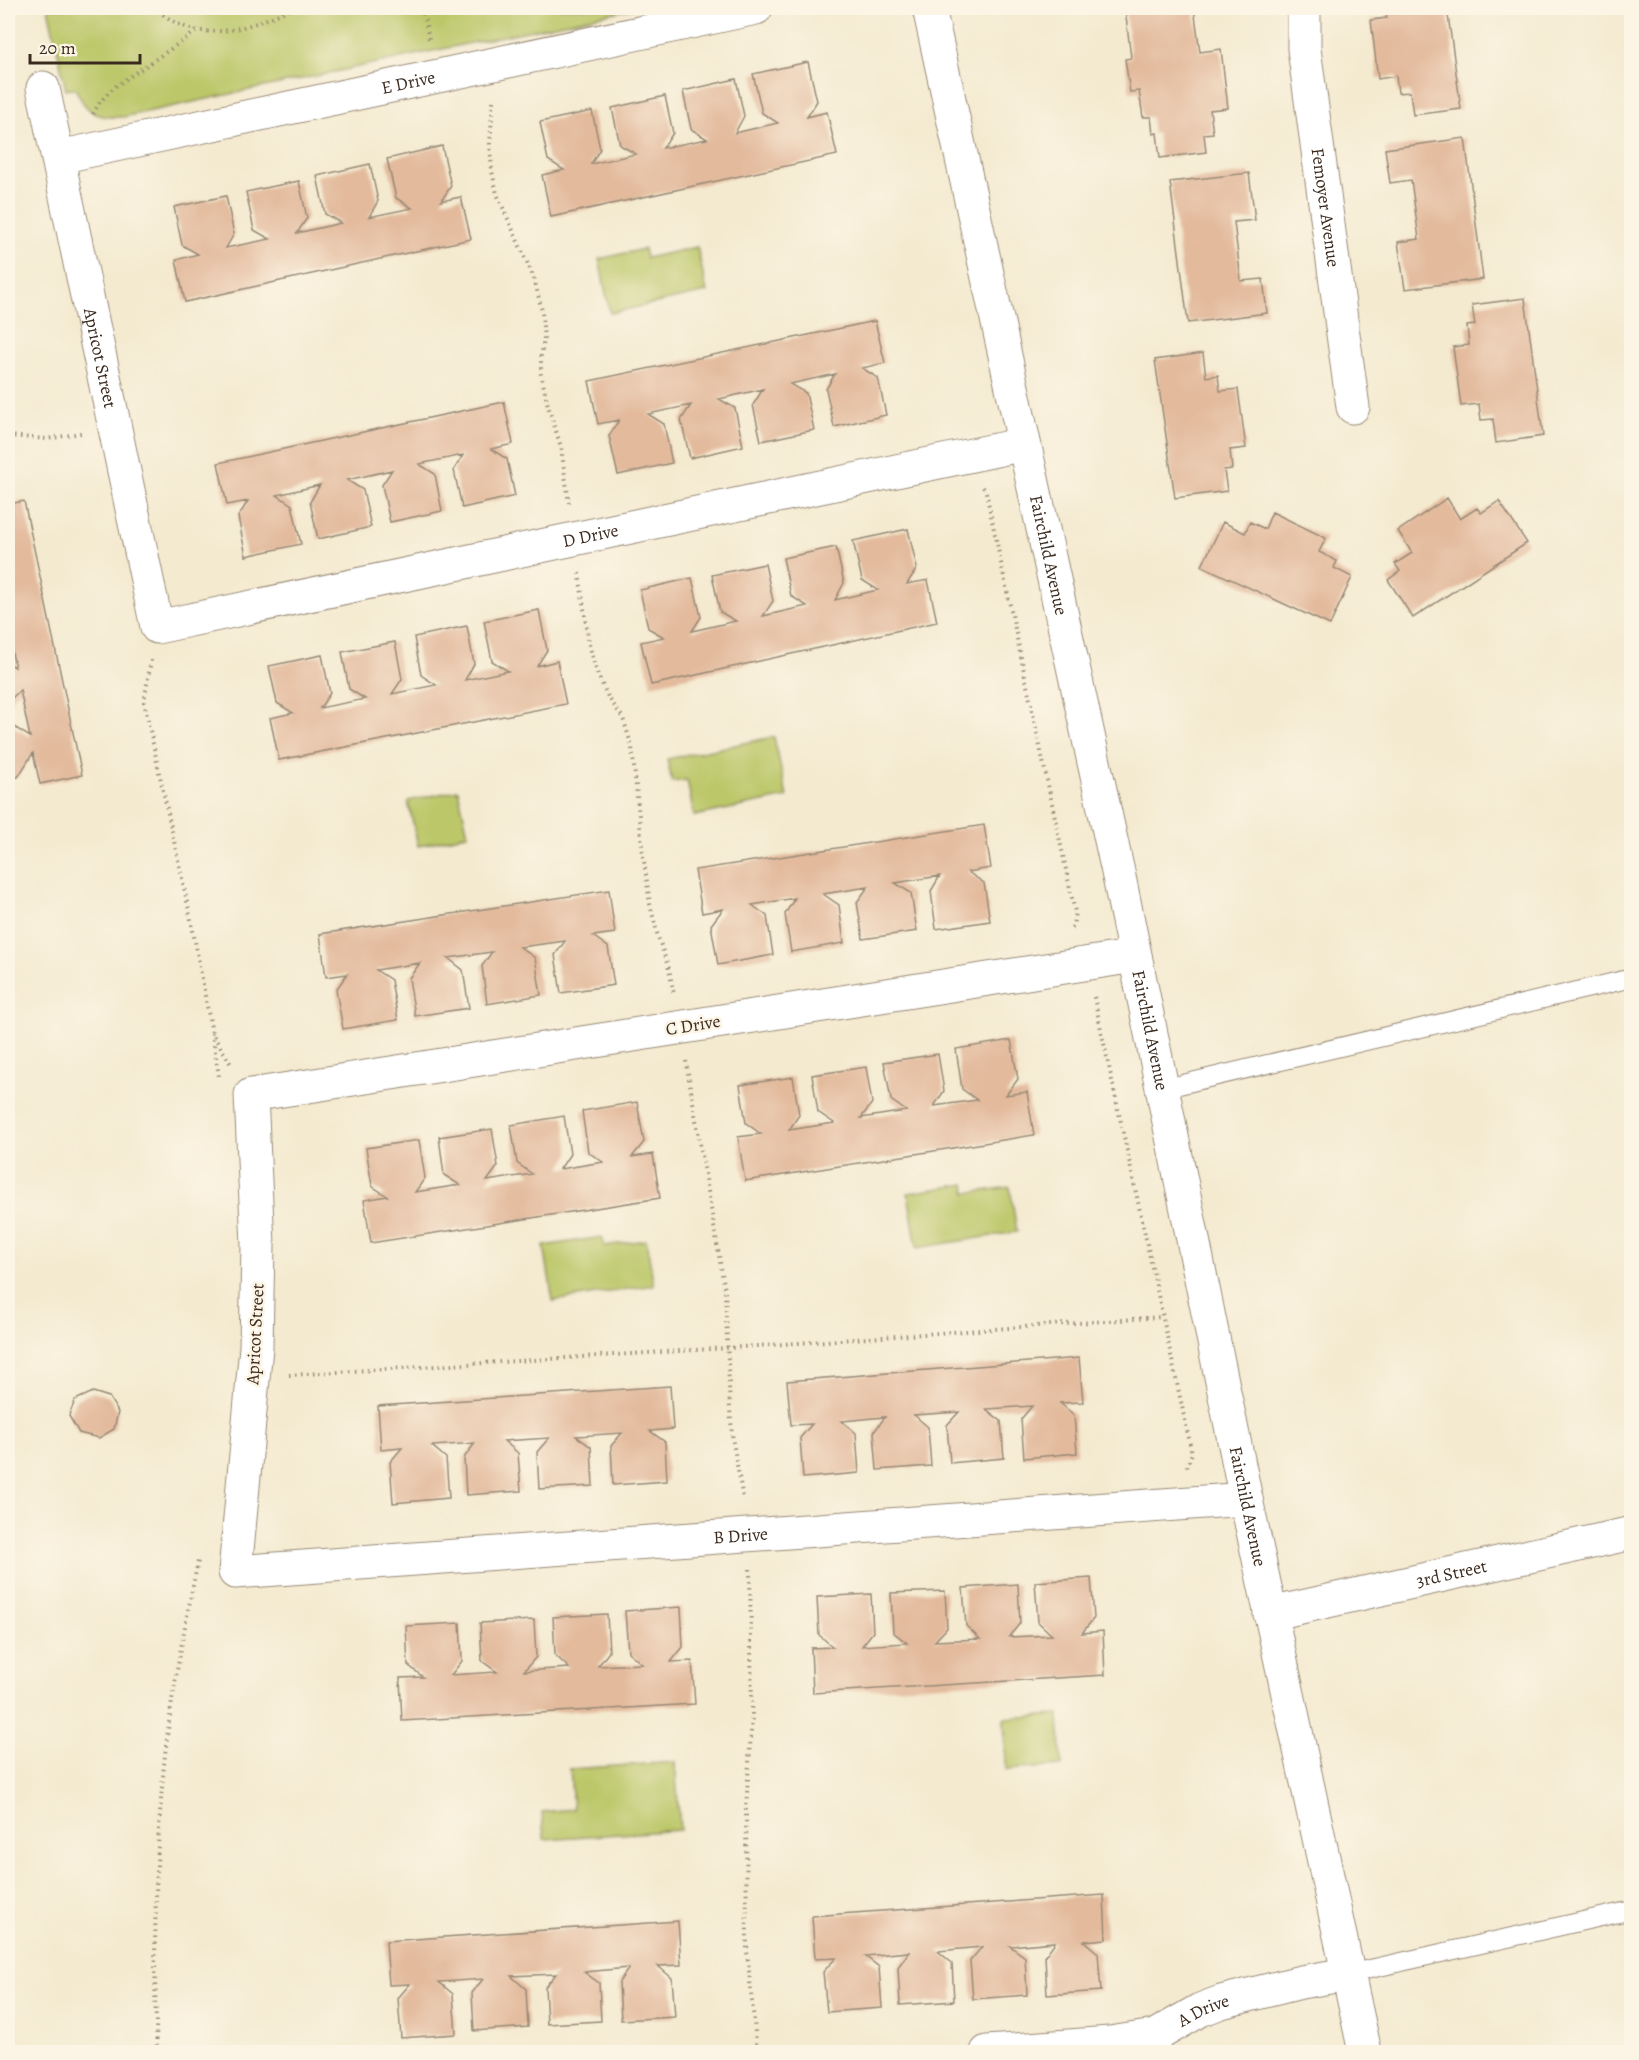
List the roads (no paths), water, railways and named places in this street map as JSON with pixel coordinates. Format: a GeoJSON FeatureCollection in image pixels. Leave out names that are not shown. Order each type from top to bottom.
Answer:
{"type":"FeatureCollection","features":[{"type":"Feature","properties":{"kind":"street","name":"E Drive"},"geometry":{"type":"LineString","coordinates":[[59,157],[756,8]]}},
{"type":"Feature","properties":{"kind":"street","name":"Fairchild Avenue"},"geometry":{"type":"LineString","coordinates":[[929,8],[1135,956],[1270,1614],[1365,2052]]}},
{"type":"Feature","properties":{"kind":"street","name":"Femoyer Avenue"},"geometry":{"type":"LineString","coordinates":[[1304,8],[1304,49],[1353,407]]}},
{"type":"Feature","properties":{"kind":"street","name":"Apricot Street"},"geometry":{"type":"LineString","coordinates":[[43,88],[157,627]]}},
{"type":"Feature","properties":{"kind":"street","name":"D Drive"},"geometry":{"type":"LineString","coordinates":[[157,627],[1024,444]]}},
{"type":"Feature","properties":{"kind":"street","name":"C Drive"},"geometry":{"type":"LineString","coordinates":[[251,1095],[1135,956]]}},
{"type":"Feature","properties":{"kind":"street","name":"Apricot Street"},"geometry":{"type":"LineString","coordinates":[[235,1572],[256,1347],[258,1245],[251,1095]]}},
{"type":"Feature","properties":{"kind":"street","name":"B Drive"},"geometry":{"type":"LineString","coordinates":[[235,1572],[1246,1499]]}},
{"type":"Feature","properties":{"kind":"street","name":"3rd Street"},"geometry":{"type":"LineString","coordinates":[[1270,1614],[1632,1533]]}},
{"type":"Feature","properties":{"kind":"street","name":"A Drive"},"geometry":{"type":"LineString","coordinates":[[987,2052],[1110,2043],[1155,2036],[1200,2010],[1300,1982],[1348,1974]]}},
{"type":"Feature","properties":{"kind":"lane"},"geometry":{"type":"LineString","coordinates":[[1162,1089],[1632,978]]}},
{"type":"Feature","properties":{"kind":"lane"},"geometry":{"type":"LineString","coordinates":[[1348,1974],[1632,1911]]}}]}
